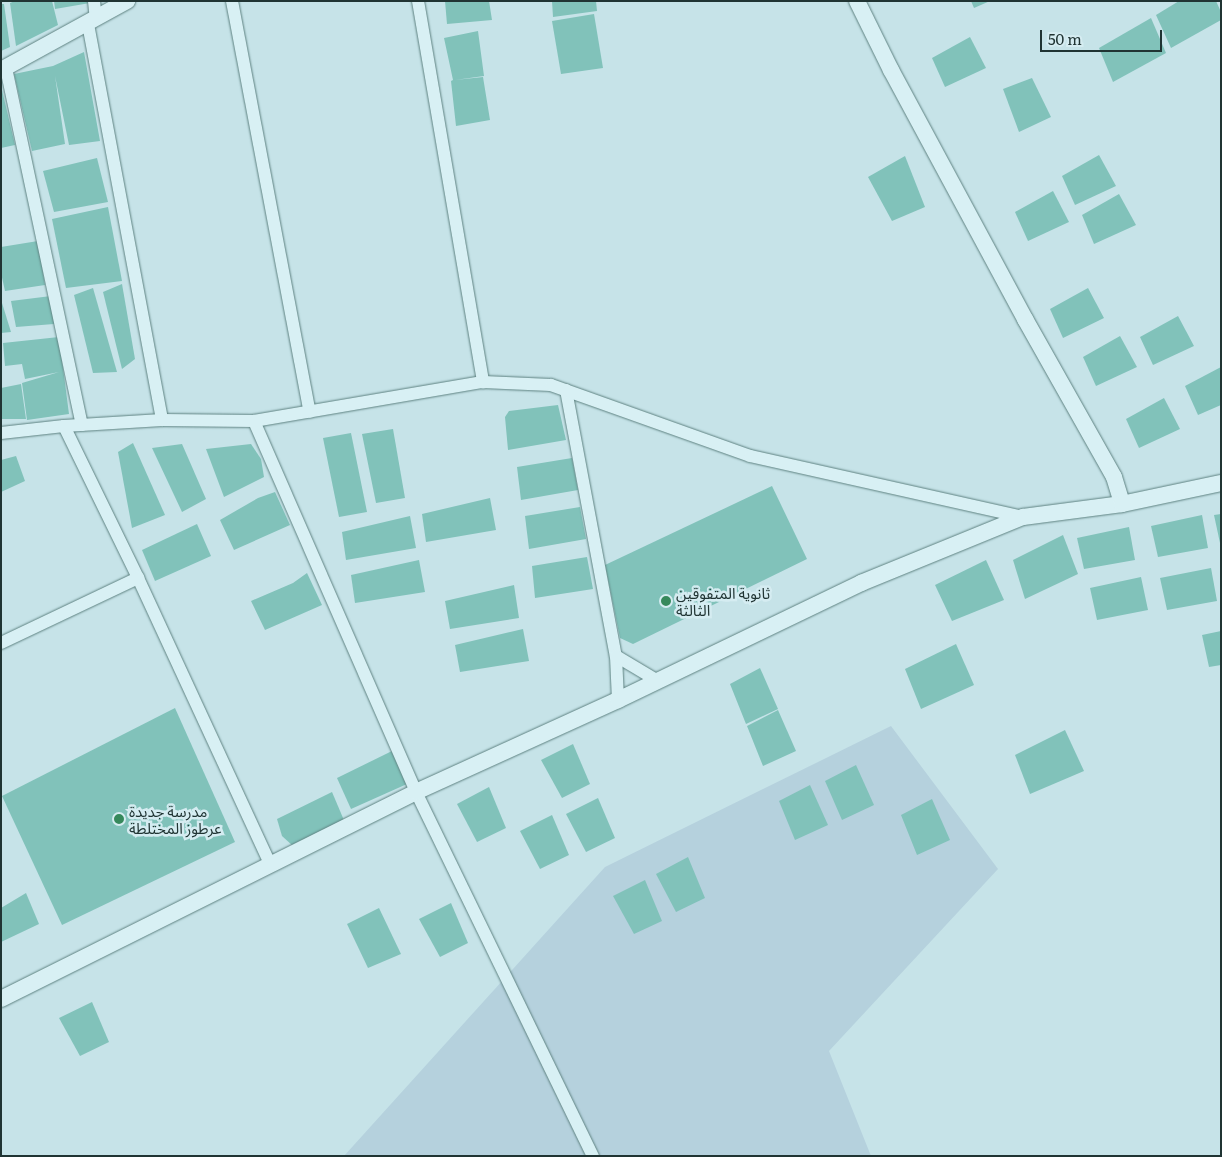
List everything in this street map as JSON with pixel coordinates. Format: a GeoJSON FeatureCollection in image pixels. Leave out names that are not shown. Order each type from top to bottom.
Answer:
{"type":"FeatureCollection","features":[{"type":"Feature","properties":{"kind":"street"},"geometry":{"type":"LineString","coordinates":[[94,1],[92,22],[162,420]]}},
{"type":"Feature","properties":{"kind":"street"},"geometry":{"type":"LineString","coordinates":[[82,425],[4,69],[127,1]]}},
{"type":"Feature","properties":{"kind":"street"},"geometry":{"type":"LineString","coordinates":[[232,1],[310,412]]}},
{"type":"Feature","properties":{"kind":"street"},"geometry":{"type":"LineString","coordinates":[[418,1],[483,382]]}},
{"type":"Feature","properties":{"kind":"street"},"geometry":{"type":"LineString","coordinates":[[858,1],[891,70],[1025,319],[1114,477],[1122,504]]}},
{"type":"Feature","properties":{"kind":"street"},"geometry":{"type":"LineString","coordinates":[[1,434],[64,426],[162,420],[254,421],[483,382],[551,385],[750,456],[1023,517]]}},
{"type":"Feature","properties":{"kind":"street"},"geometry":{"type":"LineString","coordinates":[[566,390],[616,656],[618,700]]}},
{"type":"Feature","properties":{"kind":"street"},"geometry":{"type":"LineString","coordinates":[[254,421],[416,792],[593,1156]]}},
{"type":"Feature","properties":{"kind":"street"},"geometry":{"type":"LineString","coordinates":[[64,426],[138,578],[270,866]]}},
{"type":"Feature","properties":{"kind":"street"},"geometry":{"type":"LineString","coordinates":[[1,999],[416,792],[618,700],[861,583],[1023,517],[1122,504],[1221,483]]}},
{"type":"Feature","properties":{"kind":"street"},"geometry":{"type":"LineString","coordinates":[[1,643],[138,578]]}},
{"type":"Feature","properties":{"kind":"street"},"geometry":{"type":"LineString","coordinates":[[616,656],[658,681]]}},
{"type":"Feature","properties":{"kind":"shaded area"},"geometry":{"type":"Polygon","coordinates":[[[891,726],[998,869],[829,1051],[871,1156],[344,1156],[605,867],[891,726]]]}},
{"type":"Feature","properties":{"kind":"building"},"geometry":{"type":"Polygon","coordinates":[[[15,1],[52,1],[58,25],[16,46],[10,3],[15,1]]]}},
{"type":"Feature","properties":{"kind":"building"},"geometry":{"type":"Polygon","coordinates":[[[54,1],[90,1],[90,3],[55,9],[54,1]]]}},
{"type":"Feature","properties":{"kind":"building"},"geometry":{"type":"Polygon","coordinates":[[[445,1],[489,1],[492,20],[447,24],[445,1]]]}},
{"type":"Feature","properties":{"kind":"building"},"geometry":{"type":"Polygon","coordinates":[[[552,1],[596,1],[597,11],[553,17],[552,1]]]}},
{"type":"Feature","properties":{"kind":"building"},"geometry":{"type":"Polygon","coordinates":[[[971,1],[990,1],[974,8],[971,1]]]}},
{"type":"Feature","properties":{"kind":"building"},"geometry":{"type":"Polygon","coordinates":[[[1179,1],[1216,1],[1221,12],[1221,20],[1171,48],[1156,15],[1179,1]]]}},
{"type":"Feature","properties":{"kind":"building"},"geometry":{"type":"Polygon","coordinates":[[[1,4],[4,4],[10,47],[1,51],[1,4]]]}},
{"type":"Feature","properties":{"kind":"building"},"geometry":{"type":"Polygon","coordinates":[[[594,14],[603,68],[561,74],[552,21],[594,14]]]}},
{"type":"Feature","properties":{"kind":"building"},"geometry":{"type":"Polygon","coordinates":[[[1151,18],[1166,53],[1113,82],[1099,48],[1151,18]]]}},
{"type":"Feature","properties":{"kind":"building"},"geometry":{"type":"Polygon","coordinates":[[[478,31],[484,76],[455,80],[483,77],[490,120],[456,126],[451,81],[453,80],[444,38],[478,31]]]}},
{"type":"Feature","properties":{"kind":"building"},"geometry":{"type":"Polygon","coordinates":[[[970,37],[986,68],[945,87],[932,58],[970,37]]]}},
{"type":"Feature","properties":{"kind":"building"},"geometry":{"type":"Polygon","coordinates":[[[84,52],[100,141],[69,145],[55,76],[65,144],[32,151],[14,74],[53,66],[84,52]]]}},
{"type":"Feature","properties":{"kind":"building"},"geometry":{"type":"Polygon","coordinates":[[[1032,78],[1051,117],[1019,132],[1003,89],[1032,78]]]}},
{"type":"Feature","properties":{"kind":"building"},"geometry":{"type":"Polygon","coordinates":[[[1,91],[15,145],[1,148],[1,91]]]}},
{"type":"Feature","properties":{"kind":"building"},"geometry":{"type":"Polygon","coordinates":[[[1099,155],[1116,186],[1075,205],[1062,176],[1099,155]]]}},
{"type":"Feature","properties":{"kind":"building"},"geometry":{"type":"Polygon","coordinates":[[[905,156],[925,207],[892,221],[868,177],[905,156]]]}},
{"type":"Feature","properties":{"kind":"building"},"geometry":{"type":"Polygon","coordinates":[[[97,158],[108,202],[54,212],[43,171],[97,158]]]}},
{"type":"Feature","properties":{"kind":"building"},"geometry":{"type":"Polygon","coordinates":[[[1053,191],[1069,222],[1028,241],[1015,212],[1053,191]]]}},
{"type":"Feature","properties":{"kind":"building"},"geometry":{"type":"Polygon","coordinates":[[[1119,194],[1136,225],[1094,244],[1082,215],[1119,194]]]}},
{"type":"Feature","properties":{"kind":"building"},"geometry":{"type":"Polygon","coordinates":[[[108,207],[122,281],[66,288],[52,219],[108,207]]]}},
{"type":"Feature","properties":{"kind":"building"},"geometry":{"type":"Polygon","coordinates":[[[38,241],[45,285],[5,291],[1,273],[1,247],[38,241]]]}},
{"type":"Feature","properties":{"kind":"building"},"geometry":{"type":"Polygon","coordinates":[[[122,284],[135,359],[122,369],[103,292],[122,284]]]}},
{"type":"Feature","properties":{"kind":"building"},"geometry":{"type":"Polygon","coordinates":[[[93,288],[117,372],[93,373],[74,295],[93,288]]]}},
{"type":"Feature","properties":{"kind":"building"},"geometry":{"type":"Polygon","coordinates":[[[1088,288],[1104,318],[1063,338],[1050,309],[1088,288]]]}},
{"type":"Feature","properties":{"kind":"building"},"geometry":{"type":"Polygon","coordinates":[[[51,296],[54,324],[16,327],[11,301],[51,296]]]}},
{"type":"Feature","properties":{"kind":"building"},"geometry":{"type":"Polygon","coordinates":[[[2,303],[11,332],[1,333],[2,303]]]}},
{"type":"Feature","properties":{"kind":"building"},"geometry":{"type":"Polygon","coordinates":[[[1178,316],[1194,346],[1153,365],[1140,337],[1178,316]]]}},
{"type":"Feature","properties":{"kind":"building"},"geometry":{"type":"Polygon","coordinates":[[[1120,336],[1137,367],[1096,386],[1083,357],[1120,336]]]}},
{"type":"Feature","properties":{"kind":"building"},"geometry":{"type":"Polygon","coordinates":[[[59,337],[69,414],[27,420],[22,383],[59,372],[25,379],[22,364],[5,366],[3,343],[59,337]]]}},
{"type":"Feature","properties":{"kind":"building"},"geometry":{"type":"Polygon","coordinates":[[[1221,367],[1221,405],[1198,415],[1185,386],[1221,367]]]}},
{"type":"Feature","properties":{"kind":"building"},"geometry":{"type":"Polygon","coordinates":[[[21,384],[26,419],[1,419],[1,388],[21,384]]]}},
{"type":"Feature","properties":{"kind":"building"},"geometry":{"type":"Polygon","coordinates":[[[1164,398],[1180,429],[1139,448],[1126,419],[1164,398]]]}},
{"type":"Feature","properties":{"kind":"building"},"geometry":{"type":"Polygon","coordinates":[[[558,405],[566,440],[508,450],[505,417],[509,411],[558,405]]]}},
{"type":"Feature","properties":{"kind":"building"},"geometry":{"type":"Polygon","coordinates":[[[393,429],[405,498],[376,503],[362,434],[393,429]]]}},
{"type":"Feature","properties":{"kind":"building"},"geometry":{"type":"Polygon","coordinates":[[[351,433],[367,512],[339,517],[323,438],[351,433]]]}},
{"type":"Feature","properties":{"kind":"building"},"geometry":{"type":"Polygon","coordinates":[[[133,443],[165,515],[132,528],[118,452],[133,443]]]}},
{"type":"Feature","properties":{"kind":"building"},"geometry":{"type":"Polygon","coordinates":[[[182,444],[206,499],[182,512],[152,448],[182,444]]]}},
{"type":"Feature","properties":{"kind":"building"},"geometry":{"type":"Polygon","coordinates":[[[251,444],[261,459],[264,477],[224,497],[206,449],[251,444]]]}},
{"type":"Feature","properties":{"kind":"building"},"geometry":{"type":"Polygon","coordinates":[[[16,456],[25,481],[1,492],[1,460],[16,456]]]}},
{"type":"Feature","properties":{"kind":"building"},"geometry":{"type":"Polygon","coordinates":[[[572,458],[578,490],[521,500],[517,467],[572,458]]]}},
{"type":"Feature","properties":{"kind":"building","name":"ثانوية المتفوقين الثالثة"},"geometry":{"type":"Polygon","coordinates":[[[772,486],[807,559],[633,644],[620,638],[605,565],[772,486]]]}},
{"type":"Feature","properties":{"kind":"building"},"geometry":{"type":"Polygon","coordinates":[[[275,492],[290,525],[234,550],[220,520],[258,498],[275,492]]]}},
{"type":"Feature","properties":{"kind":"building"},"geometry":{"type":"Polygon","coordinates":[[[490,498],[496,530],[426,542],[422,514],[490,498]]]}},
{"type":"Feature","properties":{"kind":"building"},"geometry":{"type":"Polygon","coordinates":[[[580,507],[586,539],[529,549],[525,516],[580,507]]]}},
{"type":"Feature","properties":{"kind":"building"},"geometry":{"type":"Polygon","coordinates":[[[1221,514],[1221,543],[1220,543],[1214,515],[1221,514]]]}},
{"type":"Feature","properties":{"kind":"building"},"geometry":{"type":"Polygon","coordinates":[[[1202,515],[1208,548],[1158,557],[1151,526],[1202,515]]]}},
{"type":"Feature","properties":{"kind":"building"},"geometry":{"type":"Polygon","coordinates":[[[410,516],[416,548],[346,560],[342,532],[410,516]]]}},
{"type":"Feature","properties":{"kind":"building"},"geometry":{"type":"Polygon","coordinates":[[[197,524],[211,556],[155,581],[142,550],[197,524]]]}},
{"type":"Feature","properties":{"kind":"building"},"geometry":{"type":"Polygon","coordinates":[[[1129,527],[1135,560],[1084,569],[1077,538],[1129,527]]]}},
{"type":"Feature","properties":{"kind":"building"},"geometry":{"type":"Polygon","coordinates":[[[1063,535],[1078,574],[1025,599],[1013,560],[1063,535]]]}},
{"type":"Feature","properties":{"kind":"building"},"geometry":{"type":"Polygon","coordinates":[[[587,557],[593,589],[535,598],[532,566],[587,557]]]}},
{"type":"Feature","properties":{"kind":"building"},"geometry":{"type":"Polygon","coordinates":[[[419,560],[425,592],[355,603],[351,575],[419,560]]]}},
{"type":"Feature","properties":{"kind":"building"},"geometry":{"type":"Polygon","coordinates":[[[986,560],[1004,600],[952,621],[935,585],[986,560]]]}},
{"type":"Feature","properties":{"kind":"building"},"geometry":{"type":"Polygon","coordinates":[[[1211,568],[1217,601],[1167,610],[1160,578],[1211,568]]]}},
{"type":"Feature","properties":{"kind":"building"},"geometry":{"type":"Polygon","coordinates":[[[307,573],[322,605],[265,630],[251,601],[293,583],[307,573]]]}},
{"type":"Feature","properties":{"kind":"building"},"geometry":{"type":"Polygon","coordinates":[[[1141,577],[1148,610],[1097,620],[1090,588],[1141,577]]]}},
{"type":"Feature","properties":{"kind":"building"},"geometry":{"type":"Polygon","coordinates":[[[514,585],[519,618],[450,629],[445,601],[514,585]]]}},
{"type":"Feature","properties":{"kind":"building"},"geometry":{"type":"Polygon","coordinates":[[[523,629],[529,661],[460,672],[455,645],[523,629]]]}},
{"type":"Feature","properties":{"kind":"building"},"geometry":{"type":"Polygon","coordinates":[[[1221,631],[1221,665],[1209,667],[1202,635],[1221,631]]]}},
{"type":"Feature","properties":{"kind":"building"},"geometry":{"type":"Polygon","coordinates":[[[956,644],[974,685],[921,709],[905,669],[956,644]]]}},
{"type":"Feature","properties":{"kind":"building"},"geometry":{"type":"Polygon","coordinates":[[[760,668],[778,709],[746,724],[730,684],[760,668]]]}},
{"type":"Feature","properties":{"kind":"building","name":"مدرسة جديدة عرطوز المختلطة"},"geometry":{"type":"Polygon","coordinates":[[[175,708],[235,842],[62,925],[2,796],[175,708]]]}},
{"type":"Feature","properties":{"kind":"building"},"geometry":{"type":"Polygon","coordinates":[[[778,710],[796,751],[763,766],[747,726],[778,710]]]}},
{"type":"Feature","properties":{"kind":"building"},"geometry":{"type":"Polygon","coordinates":[[[1065,730],[1084,771],[1030,794],[1015,755],[1065,730]]]}},
{"type":"Feature","properties":{"kind":"building"},"geometry":{"type":"Polygon","coordinates":[[[573,744],[590,784],[562,798],[541,760],[573,744]]]}},
{"type":"Feature","properties":{"kind":"building"},"geometry":{"type":"Polygon","coordinates":[[[392,751],[407,784],[351,809],[337,778],[392,751]]]}},
{"type":"Feature","properties":{"kind":"building"},"geometry":{"type":"Polygon","coordinates":[[[856,765],[874,805],[842,820],[825,781],[856,765]]]}},
{"type":"Feature","properties":{"kind":"building"},"geometry":{"type":"Polygon","coordinates":[[[810,785],[828,825],[795,840],[779,801],[810,785]]]}},
{"type":"Feature","properties":{"kind":"building"},"geometry":{"type":"Polygon","coordinates":[[[489,787],[506,828],[477,842],[457,804],[489,787]]]}},
{"type":"Feature","properties":{"kind":"building"},"geometry":{"type":"Polygon","coordinates":[[[332,792],[346,825],[293,846],[282,836],[277,819],[332,792]]]}},
{"type":"Feature","properties":{"kind":"building"},"geometry":{"type":"Polygon","coordinates":[[[598,798],[615,838],[586,852],[566,814],[598,798]]]}},
{"type":"Feature","properties":{"kind":"building"},"geometry":{"type":"Polygon","coordinates":[[[932,799],[950,840],[917,855],[901,815],[932,799]]]}},
{"type":"Feature","properties":{"kind":"building"},"geometry":{"type":"Polygon","coordinates":[[[552,815],[569,855],[540,869],[520,831],[552,815]]]}},
{"type":"Feature","properties":{"kind":"building"},"geometry":{"type":"Polygon","coordinates":[[[688,857],[705,898],[676,912],[656,874],[688,857]]]}},
{"type":"Feature","properties":{"kind":"building"},"geometry":{"type":"Polygon","coordinates":[[[645,880],[662,921],[634,934],[613,896],[645,880]]]}},
{"type":"Feature","properties":{"kind":"building"},"geometry":{"type":"Polygon","coordinates":[[[26,893],[39,924],[1,942],[1,908],[26,893]]]}},
{"type":"Feature","properties":{"kind":"building"},"geometry":{"type":"Polygon","coordinates":[[[451,903],[468,943],[440,957],[419,919],[451,903]]]}},
{"type":"Feature","properties":{"kind":"building"},"geometry":{"type":"Polygon","coordinates":[[[379,908],[401,954],[368,968],[347,924],[379,908]]]}},
{"type":"Feature","properties":{"kind":"building"},"geometry":{"type":"Polygon","coordinates":[[[92,1002],[109,1042],[80,1056],[59,1018],[92,1002]]]}},
{"type":"Feature","properties":{"kind":"place","name":"ثانوية المتفوقين الثالثة"},"geometry":{"type":"Point","coordinates":[666,601]}},
{"type":"Feature","properties":{"kind":"place","name":"مدرسة جديدة عرطوز المختلطة"},"geometry":{"type":"Point","coordinates":[119,819]}}]}
